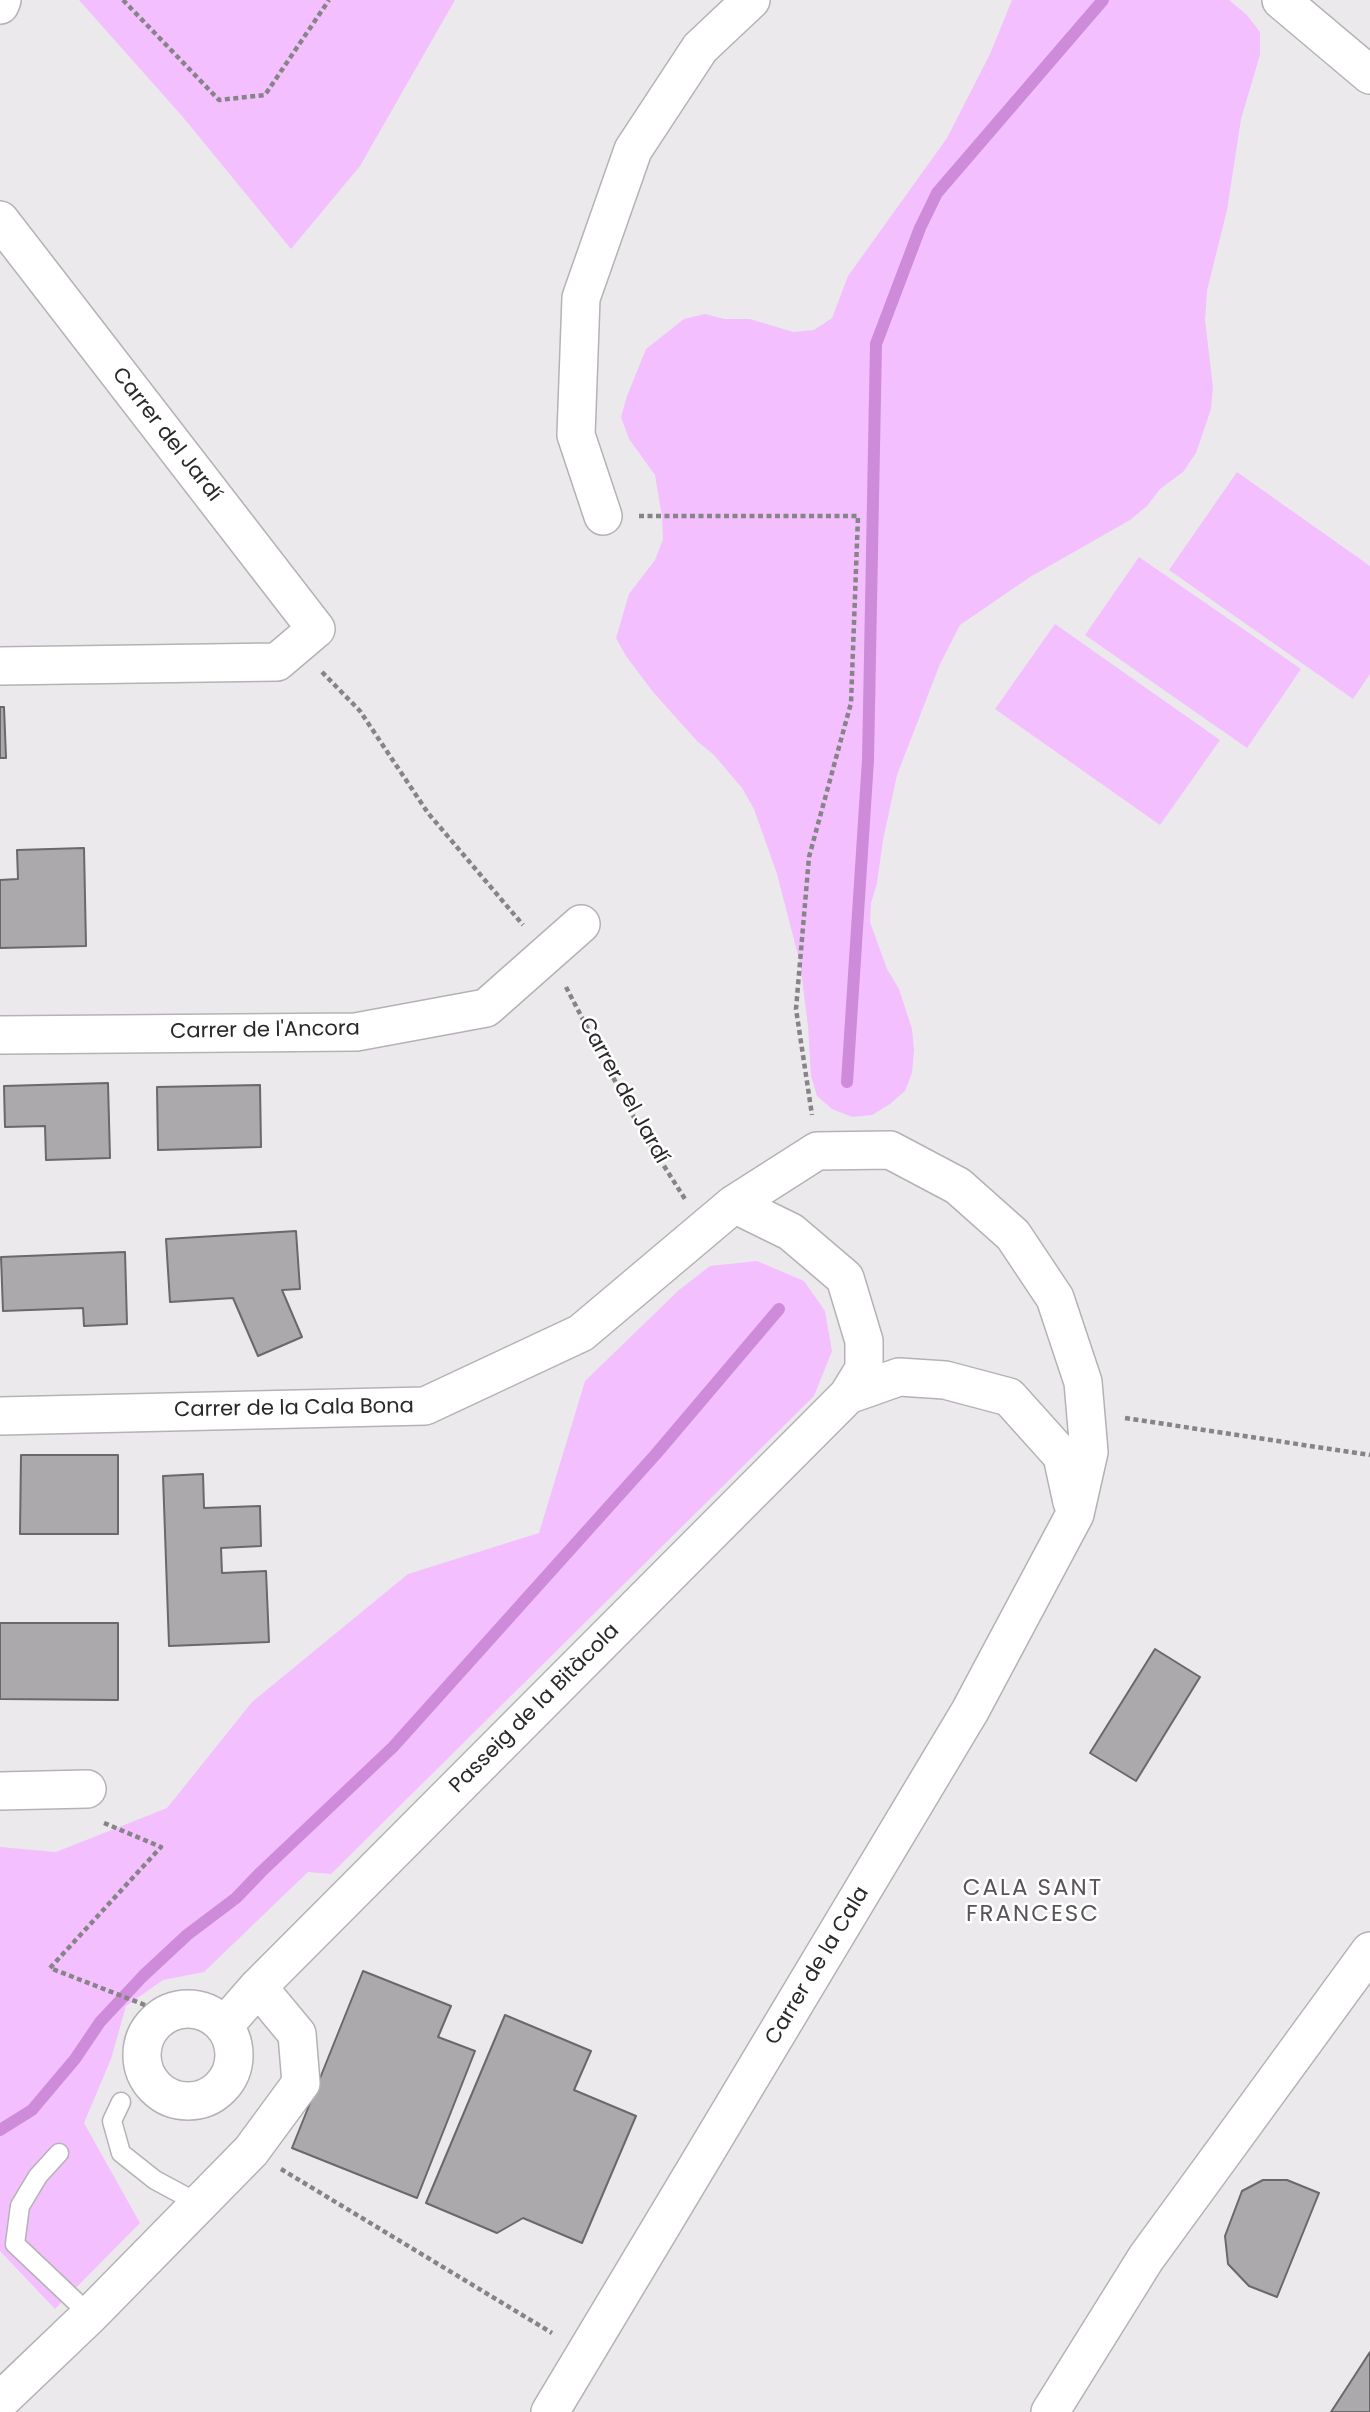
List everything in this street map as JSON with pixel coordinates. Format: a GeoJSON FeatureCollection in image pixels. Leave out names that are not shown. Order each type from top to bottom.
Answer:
{"type":"FeatureCollection","features":[{"type":"Feature","properties":{"kind":"street"},"geometry":{"type":"LineString","coordinates":[[0,5],[2,0]]}},
{"type":"Feature","properties":{"kind":"street"},"geometry":{"type":"LineString","coordinates":[[603,516],[576,435],[582,298],[633,150],[700,48],[751,0]]}},
{"type":"Feature","properties":{"kind":"street"},"geometry":{"type":"LineString","coordinates":[[1281,0],[1370,75]]}},
{"type":"Feature","properties":{"kind":"street","name":"Carrer del Jardí"},"geometry":{"type":"LineString","coordinates":[[0,220],[316,629],[297,646]]}},
{"type":"Feature","properties":{"kind":"street"},"geometry":{"type":"LineString","coordinates":[[0,666],[276,662],[297,646]]}},
{"type":"Feature","properties":{"kind":"street","name":"Carrer de l'Ancora"},"geometry":{"type":"LineString","coordinates":[[0,1035],[356,1032],[485,1008],[581,924]]}},
{"type":"Feature","properties":{"kind":"street","name":"Carrer de la Cala"},"geometry":{"type":"LineString","coordinates":[[550,2412],[970,1712],[1075,1514],[1089,1452],[1083,1382],[1055,1298],[1013,1236],[958,1186],[890,1150],[817,1152]]}},
{"type":"Feature","properties":{"kind":"street","name":"Carrer de la Cala Bona"},"geometry":{"type":"LineString","coordinates":[[0,1416],[425,1406],[581,1333],[734,1204],[817,1152]]}},
{"type":"Feature","properties":{"kind":"street"},"geometry":{"type":"LineString","coordinates":[[734,1204],[791,1232],[845,1278],[864,1341],[864,1369],[848,1395]]}},
{"type":"Feature","properties":{"kind":"street"},"geometry":{"type":"LineString","coordinates":[[848,1395],[899,1377],[945,1380],[1009,1397],[1062,1456],[1075,1514]]}},
{"type":"Feature","properties":{"kind":"street","name":"Passeig de la Bitàcola"},"geometry":{"type":"LineString","coordinates":[[224,2026],[258,1987],[848,1395]]}},
{"type":"Feature","properties":{"kind":"street"},"geometry":{"type":"LineString","coordinates":[[0,1791],[94,1805]]}},
{"type":"Feature","properties":{"kind":"street"},"geometry":{"type":"LineString","coordinates":[[1050,2412],[1146,2258],[1370,1951]]}},
{"type":"Feature","properties":{"kind":"street"},"geometry":{"type":"LineString","coordinates":[[0,2401],[90,2315],[251,2151],[301,2083],[298,2034],[258,1987]]}},
{"type":"Feature","properties":{"kind":"street"},"geometry":{"type":"LineString","coordinates":[[187,2009],[207,2013],[224,2026],[234,2044],[234,2065],[225,2084],[209,2097],[189,2102],[169,2098],[152,2085],[143,2067],[143,2046],[152,2027],[167,2014],[187,2009]]}},
{"type":"Feature","properties":{"kind":"lane"},"geometry":{"type":"LineString","coordinates":[[121,2102],[112,2120],[121,2152],[155,2180],[198,2203]]}},
{"type":"Feature","properties":{"kind":"lane"},"geometry":{"type":"LineString","coordinates":[[60,2153],[38,2176],[20,2206],[15,2244],[90,2315]]}},
{"type":"Feature","properties":{"kind":"path"},"geometry":{"type":"LineString","coordinates":[[123,0],[219,100],[265,95],[329,0]]}},
{"type":"Feature","properties":{"kind":"path"},"geometry":{"type":"LineString","coordinates":[[677,516],[858,516],[851,703],[808,857],[796,1009],[817,1152]]}},
{"type":"Feature","properties":{"kind":"path"},"geometry":{"type":"LineString","coordinates":[[297,646],[360,710],[428,813],[521,922]]}},
{"type":"Feature","properties":{"kind":"path","name":"Carrer del Jardí"},"geometry":{"type":"LineString","coordinates":[[564,984],[638,1125],[684,1196]]}},
{"type":"Feature","properties":{"kind":"path"},"geometry":{"type":"LineString","coordinates":[[1086,1412],[1370,1455]]}},
{"type":"Feature","properties":{"kind":"path"},"geometry":{"type":"LineString","coordinates":[[94,1805],[161,1847],[50,1968],[167,2014]]}},
{"type":"Feature","properties":{"kind":"path"},"geometry":{"type":"LineString","coordinates":[[251,2151],[585,2353]]}},
{"type":"Feature","properties":{"kind":"shaded area"},"geometry":{"type":"Polygon","coordinates":[[[79,0],[455,0],[360,166],[291,249],[182,116],[79,0]]]}},
{"type":"Feature","properties":{"kind":"shaded area"},"geometry":{"type":"Polygon","coordinates":[[[1012,0],[1229,0],[1247,15],[1260,32],[1260,55],[1241,119],[1227,210],[1207,291],[1205,320],[1213,387],[1211,409],[1196,453],[1183,472],[1160,489],[1147,506],[1130,520],[1030,577],[960,625],[940,664],[897,775],[871,903],[870,922],[887,969],[899,989],[912,1029],[912,1073],[905,1091],[890,1104],[872,1115],[852,1117],[832,1109],[817,1096],[811,1076],[800,963],[777,874],[754,809],[742,788],[714,755],[697,741],[653,692],[616,638],[629,594],[655,560],[663,539],[655,475],[629,439],[621,417],[646,349],[684,319],[705,314],[725,319],[750,319],[793,332],[814,330],[832,318],[848,276],[947,138],[990,54],[1012,0]]]}},
{"type":"Feature","properties":{"kind":"shaded area"},"geometry":{"type":"Polygon","coordinates":[[[1237,472],[1370,566],[1370,674],[1353,699],[1169,570],[1237,472]]]}},
{"type":"Feature","properties":{"kind":"shaded area"},"geometry":{"type":"Polygon","coordinates":[[[1139,557],[1301,669],[1247,748],[1085,635],[1139,557]]]}},
{"type":"Feature","properties":{"kind":"shaded area"},"geometry":{"type":"Polygon","coordinates":[[[1055,624],[1220,740],[1160,825],[995,709],[1055,624]]]}},
{"type":"Feature","properties":{"kind":"shaded area"},"geometry":{"type":"Polygon","coordinates":[[[757,1261],[804,1281],[825,1311],[832,1351],[814,1396],[331,1874],[308,1872],[204,1972],[163,1980],[126,2006],[111,2059],[84,2123],[140,2223],[55,2309],[0,2251],[0,1847],[56,1852],[167,1808],[252,1702],[408,1574],[539,1533],[585,1381],[679,1290],[710,1266],[757,1261]]]}},
{"type":"Feature","properties":{"kind":"building"},"geometry":{"type":"Polygon","coordinates":[[[0,707],[4,707],[6,758],[0,758],[0,707]]]}},
{"type":"Feature","properties":{"kind":"building"},"geometry":{"type":"Polygon","coordinates":[[[84,848],[86,946],[0,948],[0,880],[18,879],[17,850],[84,848]]]}},
{"type":"Feature","properties":{"kind":"building"},"geometry":{"type":"Polygon","coordinates":[[[108,1083],[110,1158],[46,1160],[45,1126],[5,1127],[4,1086],[108,1083]]]}},
{"type":"Feature","properties":{"kind":"building"},"geometry":{"type":"Polygon","coordinates":[[[260,1085],[261,1147],[158,1150],[157,1087],[260,1085]]]}},
{"type":"Feature","properties":{"kind":"building"},"geometry":{"type":"Polygon","coordinates":[[[296,1231],[300,1289],[282,1290],[302,1337],[258,1356],[233,1298],[170,1302],[166,1239],[296,1231]]]}},
{"type":"Feature","properties":{"kind":"building"},"geometry":{"type":"Polygon","coordinates":[[[125,1252],[127,1324],[84,1326],[83,1308],[3,1311],[1,1257],[125,1252]]]}},
{"type":"Feature","properties":{"kind":"building"},"geometry":{"type":"Polygon","coordinates":[[[21,1455],[118,1455],[118,1534],[20,1534],[21,1455]]]}},
{"type":"Feature","properties":{"kind":"building"},"geometry":{"type":"Polygon","coordinates":[[[203,1474],[204,1508],[260,1506],[261,1546],[221,1548],[222,1573],[266,1571],[269,1642],[169,1646],[163,1476],[203,1474]]]}},
{"type":"Feature","properties":{"kind":"building"},"geometry":{"type":"Polygon","coordinates":[[[0,1623],[118,1623],[118,1700],[0,1699],[0,1623]]]}},
{"type":"Feature","properties":{"kind":"building"},"geometry":{"type":"Polygon","coordinates":[[[1155,1649],[1200,1677],[1136,1781],[1090,1753],[1155,1649]]]}},
{"type":"Feature","properties":{"kind":"building"},"geometry":{"type":"Polygon","coordinates":[[[363,1971],[451,2006],[438,2037],[475,2051],[417,2198],[292,2148],[363,1971]]]}},
{"type":"Feature","properties":{"kind":"building"},"geometry":{"type":"Polygon","coordinates":[[[505,2015],[591,2051],[574,2090],[636,2116],[582,2243],[523,2218],[497,2233],[426,2203],[505,2015]]]}},
{"type":"Feature","properties":{"kind":"building"},"geometry":{"type":"Polygon","coordinates":[[[1263,2180],[1287,2180],[1319,2193],[1277,2297],[1249,2286],[1228,2264],[1225,2236],[1242,2191],[1263,2180]]]}},
{"type":"Feature","properties":{"kind":"building"},"geometry":{"type":"Polygon","coordinates":[[[1370,2352],[1370,2412],[1331,2412],[1370,2352]]]}},
{"type":"Feature","properties":{"kind":"waterway"},"geometry":{"type":"LineString","coordinates":[[847,1082],[868,760],[876,344],[920,228],[937,193],[1103,0]]}},
{"type":"Feature","properties":{"kind":"waterway"},"geometry":{"type":"LineString","coordinates":[[0,2130],[32,2110],[75,2059],[100,2022],[143,1976],[187,1935],[236,1898],[393,1747],[656,1454],[779,1309]]}},
{"type":"Feature","properties":{"kind":"district","name":"CALA SANT FRANCESC"},"geometry":{"type":"Point","coordinates":[1033,1902]}}]}
